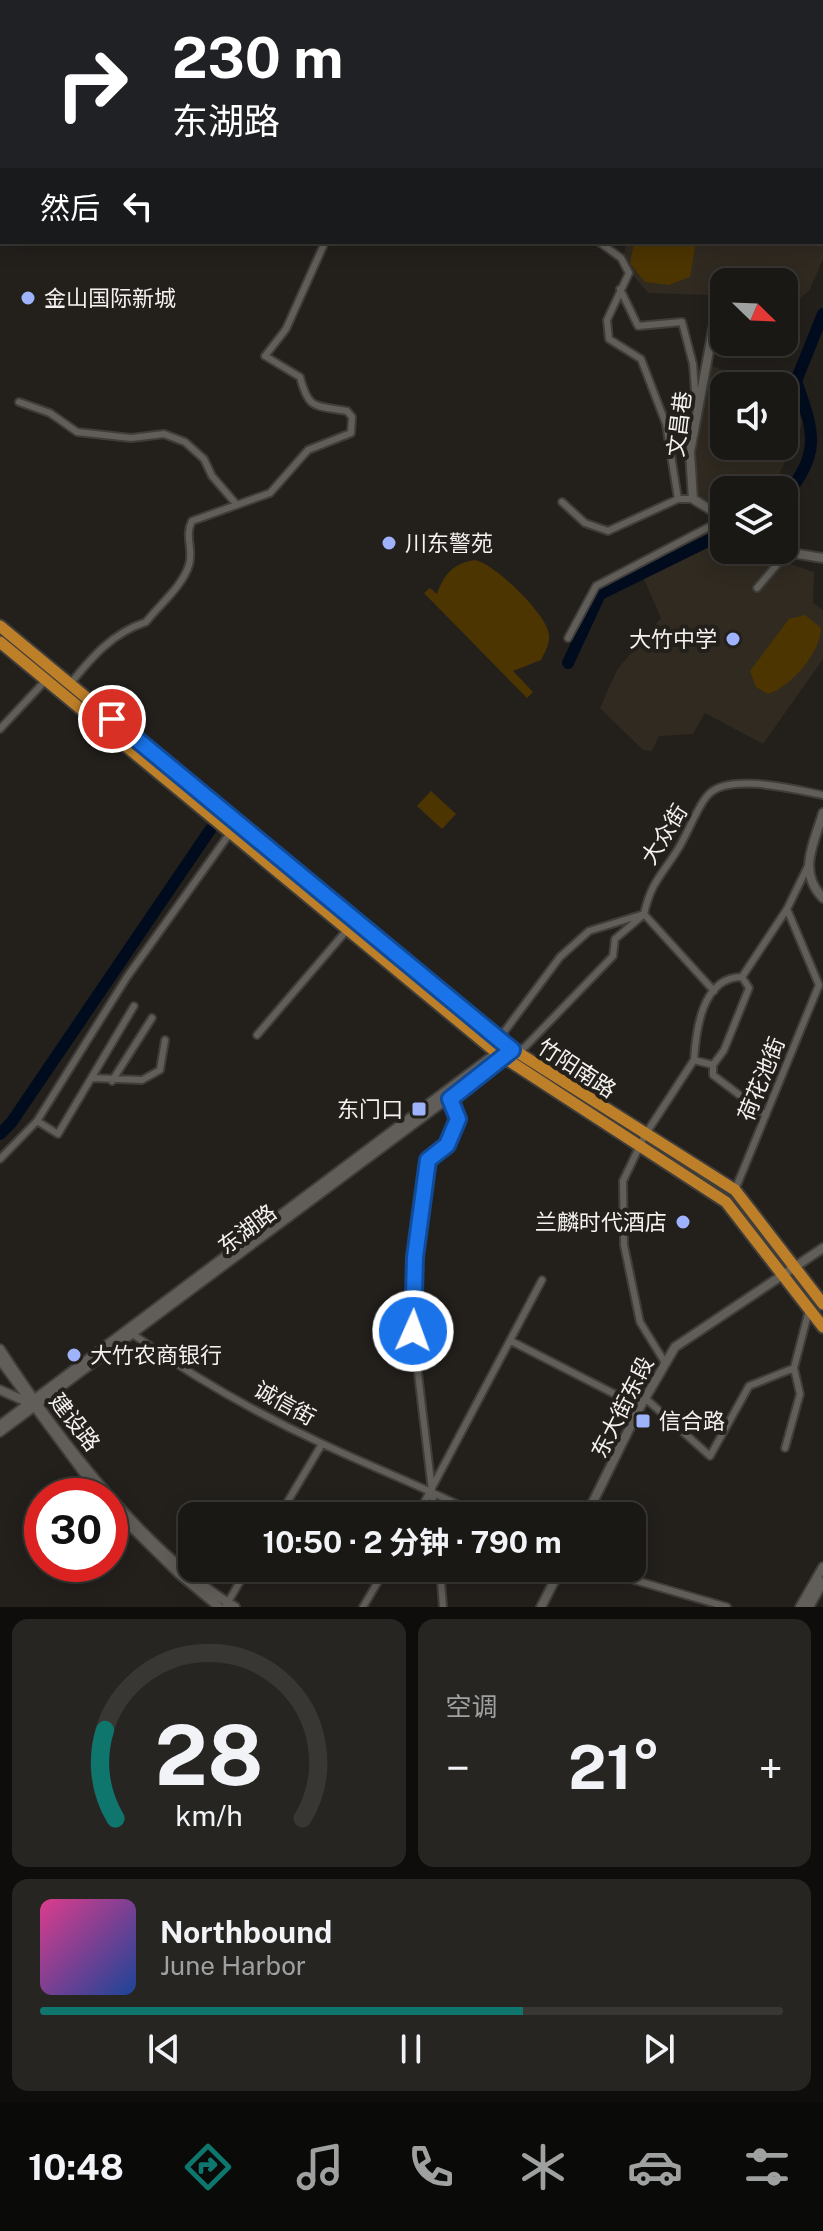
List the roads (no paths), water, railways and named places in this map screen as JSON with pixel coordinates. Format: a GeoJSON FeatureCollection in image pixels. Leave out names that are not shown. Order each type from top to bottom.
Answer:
{"type":"FeatureCollection","features":[{"type":"Feature","properties":{"kind":"highway","name":"竹阳南路"},"geometry":{"type":"LineString","coordinates":[[0,626],[66,689],[230,833],[347,930],[505,1051],[639,1147],[726,1202],[823,1327]]}},
{"type":"Feature","properties":{"kind":"highway","name":"竹阳南路"},"geometry":{"type":"LineString","coordinates":[[0,642],[46,680],[66,689],[505,1051],[735,1190],[823,1304]]}},
{"type":"Feature","properties":{"kind":"street"},"geometry":{"type":"LineString","coordinates":[[66,689],[97,650],[146,622],[152,610],[178,585],[190,563],[187,531],[192,521],[270,493],[308,450],[348,437],[353,429],[347,411],[323,408],[307,400],[300,377],[265,356],[286,329],[324,244]]}},
{"type":"Feature","properties":{"kind":"street"},"geometry":{"type":"LineString","coordinates":[[601,244],[627,265],[629,273],[607,320],[609,339],[641,359],[666,424],[678,499]]}},
{"type":"Feature","properties":{"kind":"street"},"geometry":{"type":"LineString","coordinates":[[620,289],[638,326],[682,322],[693,364],[697,406]]}},
{"type":"Feature","properties":{"kind":"street","name":"文昌巷"},"geometry":{"type":"LineString","coordinates":[[693,499],[690,452],[710,343]]}},
{"type":"Feature","properties":{"kind":"street"},"geometry":{"type":"LineString","coordinates":[[19,402],[50,413],[77,432],[131,438],[164,434],[185,442],[204,459],[212,476],[237,505]]}},
{"type":"Feature","properties":{"kind":"street"},"geometry":{"type":"LineString","coordinates":[[562,502],[585,523],[608,531],[678,499],[693,499],[710,509]]}},
{"type":"Feature","properties":{"kind":"street"},"geometry":{"type":"LineString","coordinates":[[568,638],[596,586],[710,525]]}},
{"type":"Feature","properties":{"kind":"street"},"geometry":{"type":"LineString","coordinates":[[798,555],[823,558]]}},
{"type":"Feature","properties":{"kind":"street"},"geometry":{"type":"LineString","coordinates":[[757,588],[777,564]]}},
{"type":"Feature","properties":{"kind":"street"},"geometry":{"type":"LineString","coordinates":[[0,729],[46,680]]}},
{"type":"Feature","properties":{"kind":"street","name":"大众街"},"geometry":{"type":"LineString","coordinates":[[644,914],[650,889],[675,855],[708,794],[724,786],[741,784],[772,785],[823,795]]}},
{"type":"Feature","properties":{"kind":"street"},"geometry":{"type":"LineString","coordinates":[[742,977],[787,909],[808,866],[823,813]]}},
{"type":"Feature","properties":{"kind":"street"},"geometry":{"type":"LineString","coordinates":[[0,1159],[37,1121],[127,977],[230,833]]}},
{"type":"Feature","properties":{"kind":"street"},"geometry":{"type":"LineString","coordinates":[[808,866],[810,885],[823,898]]}},
{"type":"Feature","properties":{"kind":"street"},"geometry":{"type":"LineString","coordinates":[[787,909],[821,985]]}},
{"type":"Feature","properties":{"kind":"street"},"geometry":{"type":"LineString","coordinates":[[644,914],[615,939],[613,956],[524,1048],[505,1051],[504,1032],[560,957],[589,931],[644,914]]}},
{"type":"Feature","properties":{"kind":"street"},"geometry":{"type":"LineString","coordinates":[[644,914],[714,991]]}},
{"type":"Feature","properties":{"kind":"street"},"geometry":{"type":"LineString","coordinates":[[257,1035],[347,930]]}},
{"type":"Feature","properties":{"kind":"street"},"geometry":{"type":"LineString","coordinates":[[664,1361],[640,1322],[624,1245],[623,1181],[645,1135],[694,1060],[700,1010],[714,991],[733,977],[742,977]]}},
{"type":"Feature","properties":{"kind":"street"},"geometry":{"type":"LineString","coordinates":[[742,977],[749,988],[724,1050],[713,1065],[713,1075],[766,1115]]}},
{"type":"Feature","properties":{"kind":"street","name":"荷花池街"},"geometry":{"type":"LineString","coordinates":[[735,1190],[821,985]]}},
{"type":"Feature","properties":{"kind":"street"},"geometry":{"type":"LineString","coordinates":[[37,1121],[58,1134],[134,1006]]}},
{"type":"Feature","properties":{"kind":"street"},"geometry":{"type":"LineString","coordinates":[[112,1081],[152,1018]]}},
{"type":"Feature","properties":{"kind":"street"},"geometry":{"type":"LineString","coordinates":[[92,1078],[142,1080],[160,1070],[165,1040]]}},
{"type":"Feature","properties":{"kind":"street","name":"东湖路"},"geometry":{"type":"LineString","coordinates":[[0,1425],[450,1099],[505,1051]]}},
{"type":"Feature","properties":{"kind":"street","name":"东湖路"},"geometry":{"type":"LineString","coordinates":[[131,1333],[505,1051]]}},
{"type":"Feature","properties":{"kind":"street"},"geometry":{"type":"LineString","coordinates":[[694,1060],[713,1065]]}},
{"type":"Feature","properties":{"kind":"street"},"geometry":{"type":"LineString","coordinates":[[434,1502],[413,1331],[415,1257],[428,1160],[447,1145],[458,1119],[450,1099]]}},
{"type":"Feature","properties":{"kind":"street","name":"东大街东段"},"geometry":{"type":"LineString","coordinates":[[593,1502],[664,1361],[675,1347],[823,1248]]}},
{"type":"Feature","properties":{"kind":"street"},"geometry":{"type":"LineString","coordinates":[[426,1502],[542,1280]]}},
{"type":"Feature","properties":{"kind":"street"},"geometry":{"type":"LineString","coordinates":[[785,1448],[800,1394],[794,1368],[809,1309]]}},
{"type":"Feature","properties":{"kind":"street","name":"诚信街"},"geometry":{"type":"LineString","coordinates":[[131,1333],[255,1409],[322,1444],[454,1502]]}},
{"type":"Feature","properties":{"kind":"street"},"geometry":{"type":"LineString","coordinates":[[511,1341],[640,1407]]}},
{"type":"Feature","properties":{"kind":"street","name":"建设路"},"geometry":{"type":"LineString","coordinates":[[0,1349],[88,1478]]}},
{"type":"Feature","properties":{"kind":"street","name":"建设路"},"geometry":{"type":"LineString","coordinates":[[0,1360],[108,1493],[186,1572],[226,1606]]}},
{"type":"Feature","properties":{"kind":"street"},"geometry":{"type":"LineString","coordinates":[[645,1398],[710,1456],[749,1386],[794,1368]]}},
{"type":"Feature","properties":{"kind":"street"},"geometry":{"type":"LineString","coordinates":[[0,1390],[34,1403]]}},
{"type":"Feature","properties":{"kind":"street","name":"东湖路"},"geometry":{"type":"LineString","coordinates":[[0,1432],[34,1403]]}},
{"type":"Feature","properties":{"kind":"street"},"geometry":{"type":"LineString","coordinates":[[287,1502],[322,1444]]}},
{"type":"Feature","properties":{"kind":"street"},"geometry":{"type":"LineString","coordinates":[[128,1524],[179,1574],[226,1606],[240,1582]]}},
{"type":"Feature","properties":{"kind":"street"},"geometry":{"type":"LineString","coordinates":[[800,1607],[823,1567]]}},
{"type":"Feature","properties":{"kind":"street"},"geometry":{"type":"LineString","coordinates":[[363,1607],[378,1582]]}},
{"type":"Feature","properties":{"kind":"street"},"geometry":{"type":"LineString","coordinates":[[441,1582],[443,1607]]}},
{"type":"Feature","properties":{"kind":"street"},"geometry":{"type":"LineString","coordinates":[[541,1607],[554,1582]]}},
{"type":"Feature","properties":{"kind":"street"},"geometry":{"type":"LineString","coordinates":[[641,1582],[727,1607]]}},
{"type":"Feature","properties":{"kind":"street"},"geometry":{"type":"LineString","coordinates":[[809,1607],[823,1582]]}},
{"type":"Feature","properties":{"kind":"waterway"},"geometry":{"type":"LineString","coordinates":[[798,479],[805,468],[811,441],[807,414],[796,381],[823,314]]}},
{"type":"Feature","properties":{"kind":"waterway"},"geometry":{"type":"LineString","coordinates":[[568,663],[600,594],[710,540]]}},
{"type":"Feature","properties":{"kind":"waterway"},"geometry":{"type":"LineString","coordinates":[[0,1134],[11,1123],[210,830]]}},
{"type":"Feature","properties":{"kind":"place","name":"金山国际新城"},"geometry":{"type":"Point","coordinates":[28,298]}},
{"type":"Feature","properties":{"kind":"place","name":"川东警苑"},"geometry":{"type":"Point","coordinates":[389,543]}},
{"type":"Feature","properties":{"kind":"place","name":"大竹中学"},"geometry":{"type":"Point","coordinates":[733,639]}},
{"type":"Feature","properties":{"kind":"place","name":"东门口"},"geometry":{"type":"Point","coordinates":[419,1109]}},
{"type":"Feature","properties":{"kind":"place","name":"兰麟时代酒店"},"geometry":{"type":"Point","coordinates":[683,1222]}},
{"type":"Feature","properties":{"kind":"place","name":"大竹农商银行"},"geometry":{"type":"Point","coordinates":[74,1355]}},
{"type":"Feature","properties":{"kind":"place","name":"信合路"},"geometry":{"type":"Point","coordinates":[643,1421]}}]}
